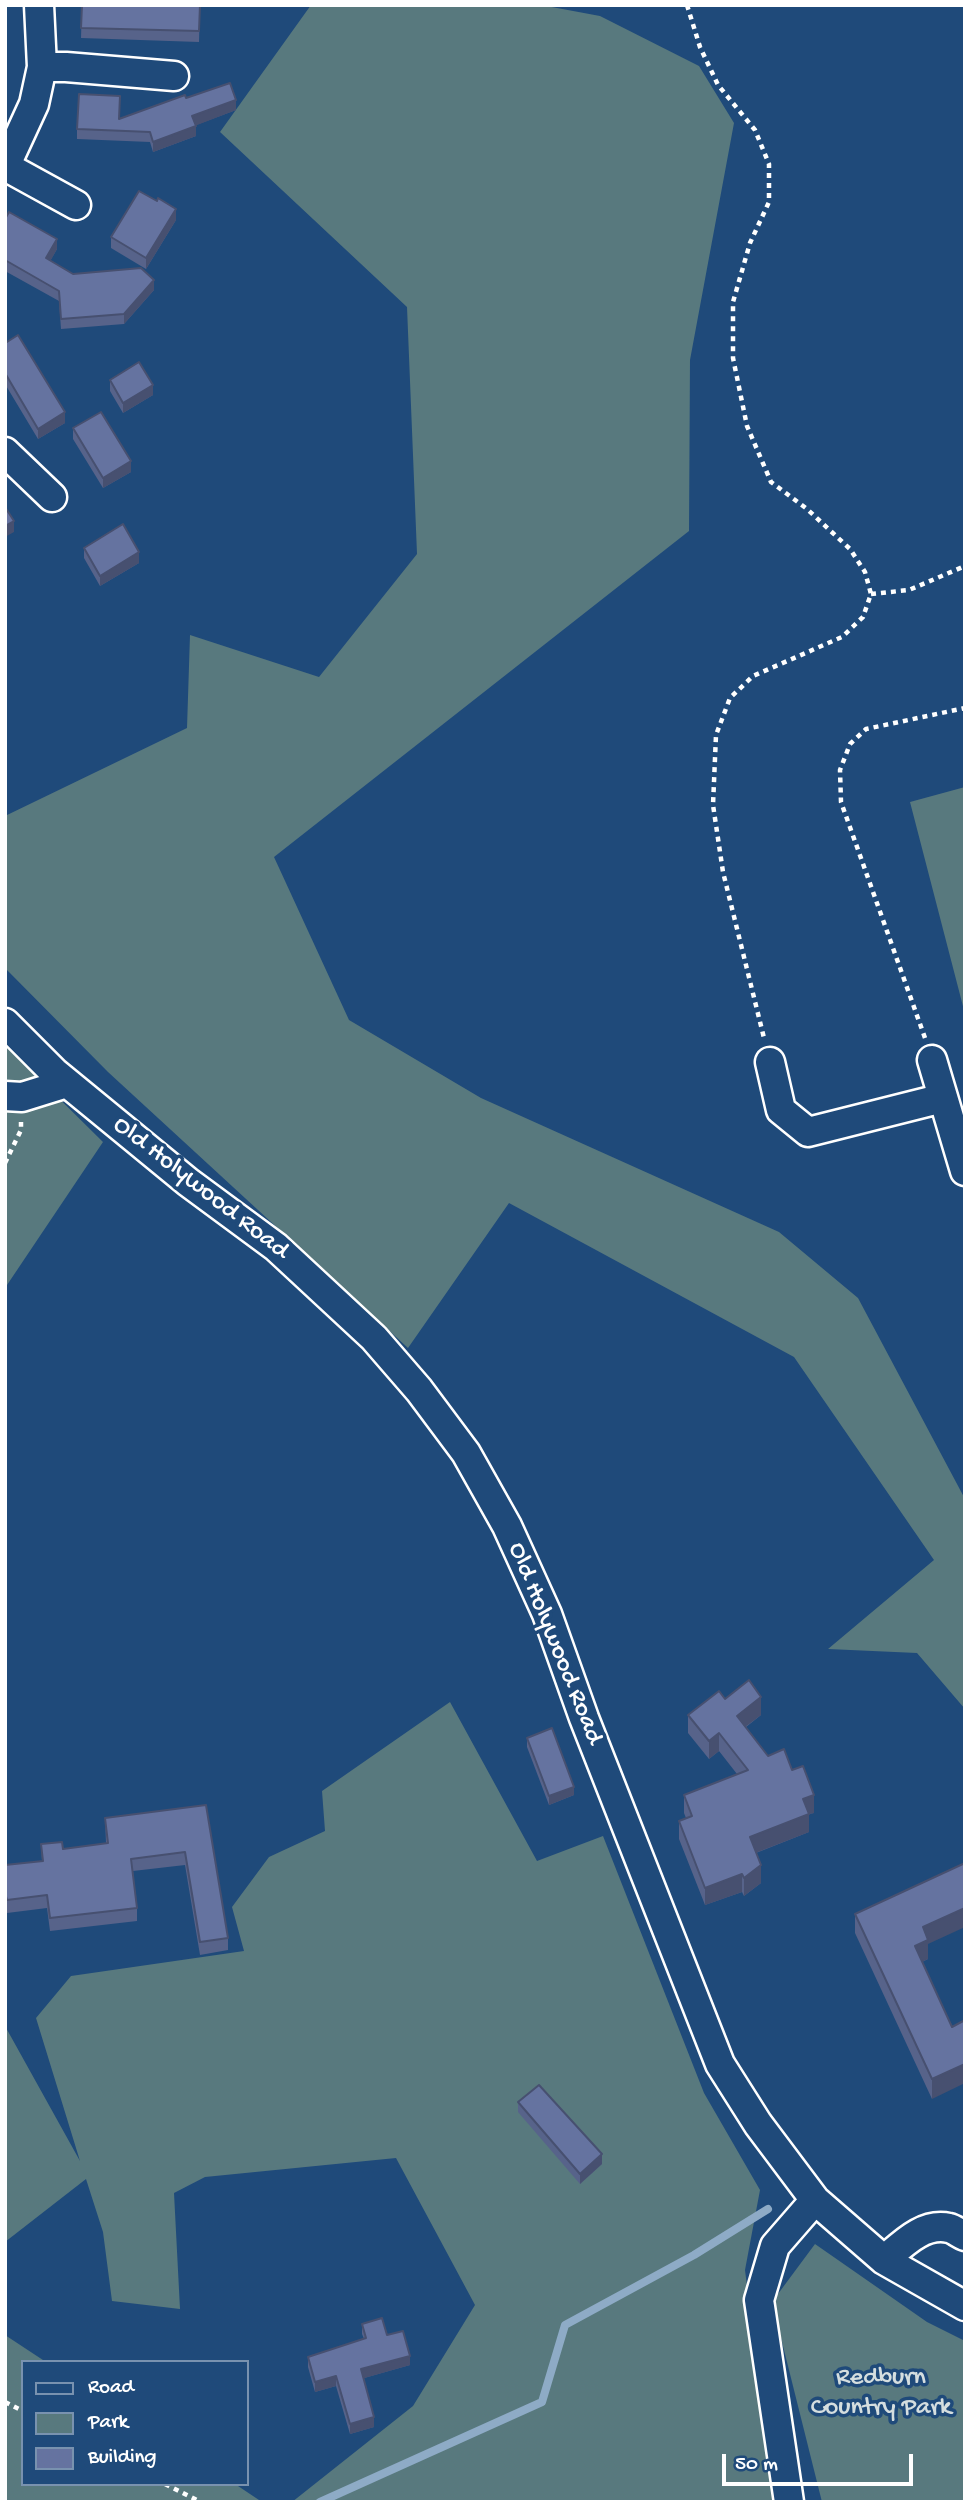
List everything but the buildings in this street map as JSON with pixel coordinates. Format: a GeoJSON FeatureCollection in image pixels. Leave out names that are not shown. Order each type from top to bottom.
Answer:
{"type":"FeatureCollection","features":[{"type":"Feature","properties":{"kind":"street"},"geometry":{"type":"LineString","coordinates":[[39,5],[42,67],[34,104],[13,130],[5,167],[76,205]]}},
{"type":"Feature","properties":{"kind":"street"},"geometry":{"type":"LineString","coordinates":[[42,67],[174,76]]}},
{"type":"Feature","properties":{"kind":"street"},"geometry":{"type":"LineString","coordinates":[[5,452],[52,497]]}},
{"type":"Feature","properties":{"kind":"street","name":"Old Holywood Road"},"geometry":{"type":"LineString","coordinates":[[5,1023],[67,1083],[188,1182],[276,1247],[374,1338],[419,1390],[466,1453],[507,1526],[547,1614],[584,1718],[720,2064],[758,2124],[815,2200],[884,2260],[965,2306]]}},
{"type":"Feature","properties":{"kind":"street"},"geometry":{"type":"LineString","coordinates":[[932,1060],[965,1171]]}},
{"type":"Feature","properties":{"kind":"street"},"geometry":{"type":"LineString","coordinates":[[769,1062],[781,1110],[808,1132],[943,1098]]}},
{"type":"Feature","properties":{"kind":"street"},"geometry":{"type":"LineString","coordinates":[[13,1096],[67,1083]]}},
{"type":"Feature","properties":{"kind":"street"},"geometry":{"type":"LineString","coordinates":[[789,2502],[759,2300],[775,2246],[815,2200]]}},
{"type":"Feature","properties":{"kind":"street"},"geometry":{"type":"LineString","coordinates":[[884,2260],[925,2230],[949,2228],[965,2236]]}},
{"type":"Feature","properties":{"kind":"path"},"geometry":{"type":"LineString","coordinates":[[687,5],[700,47],[718,85],[755,130],[769,164],[769,202],[750,243],[733,302],[733,358],[747,426],[771,482],[807,509],[850,549],[865,572],[871,594],[863,617],[842,637],[753,676],[730,698],[716,735],[713,805],[723,872],[769,1062]]}},
{"type":"Feature","properties":{"kind":"path"},"geometry":{"type":"LineString","coordinates":[[871,594],[909,590],[965,566]]}},
{"type":"Feature","properties":{"kind":"path"},"geometry":{"type":"LineString","coordinates":[[932,1060],[841,802],[840,770],[850,744],[866,729],[965,708]]}},
{"type":"Feature","properties":{"kind":"path"},"geometry":{"type":"LineString","coordinates":[[5,1163],[21,1130],[13,1096]]}},
{"type":"Feature","properties":{"kind":"path"},"geometry":{"type":"LineString","coordinates":[[5,2402],[21,2411]]}},
{"type":"Feature","properties":{"kind":"path"},"geometry":{"type":"LineString","coordinates":[[169,2486],[201,2502]]}},
{"type":"Feature","properties":{"kind":"green space"},"geometry":{"type":"Polygon","coordinates":[[[311,5],[541,5],[600,16],[699,66],[734,123],[690,360],[689,531],[274,857],[349,1020],[481,1098],[779,1232],[858,1298],[965,1499],[965,1709],[917,1653],[828,1649],[934,1560],[794,1357],[509,1203],[408,1348],[108,1072],[5,968],[5,816],[187,728],[190,635],[319,677],[417,554],[407,307],[220,132],[311,5]]]}},
{"type":"Feature","properties":{"kind":"green space"},"geometry":{"type":"Polygon","coordinates":[[[965,787],[965,1014],[910,802],[965,787]]]}},
{"type":"Feature","properties":{"kind":"green space"},"geometry":{"type":"Polygon","coordinates":[[[5,1045],[103,1142],[5,1288],[5,1045]]]}},
{"type":"Feature","properties":{"kind":"green space"},"geometry":{"type":"Polygon","coordinates":[[[450,1702],[537,1861],[603,1836],[704,2093],[760,2190],[745,2270],[774,2502],[292,2502],[413,2406],[475,2305],[396,2158],[205,2177],[174,2193],[180,2309],[112,2301],[103,2232],[86,2179],[5,2242],[5,2026],[80,2161],[36,2018],[71,1976],[244,1951],[232,1907],[269,1857],[325,1831],[322,1791],[450,1702]]]}},
{"type":"Feature","properties":{"kind":"green space","name":"Redburn Country Park"},"geometry":{"type":"Polygon","coordinates":[[[815,2244],[927,2322],[965,2341],[965,2502],[822,2502],[772,2302],[815,2244]]]}},
{"type":"Feature","properties":{"kind":"green space"},"geometry":{"type":"Polygon","coordinates":[[[5,2335],[43,2360],[21,2360],[21,2486],[238,2486],[262,2502],[5,2502],[5,2335]]]}},
{"type":"Feature","properties":{"kind":"waterway"},"geometry":{"type":"LineString","coordinates":[[320,2502],[542,2402],[565,2325],[694,2255],[768,2209]]}}]}
